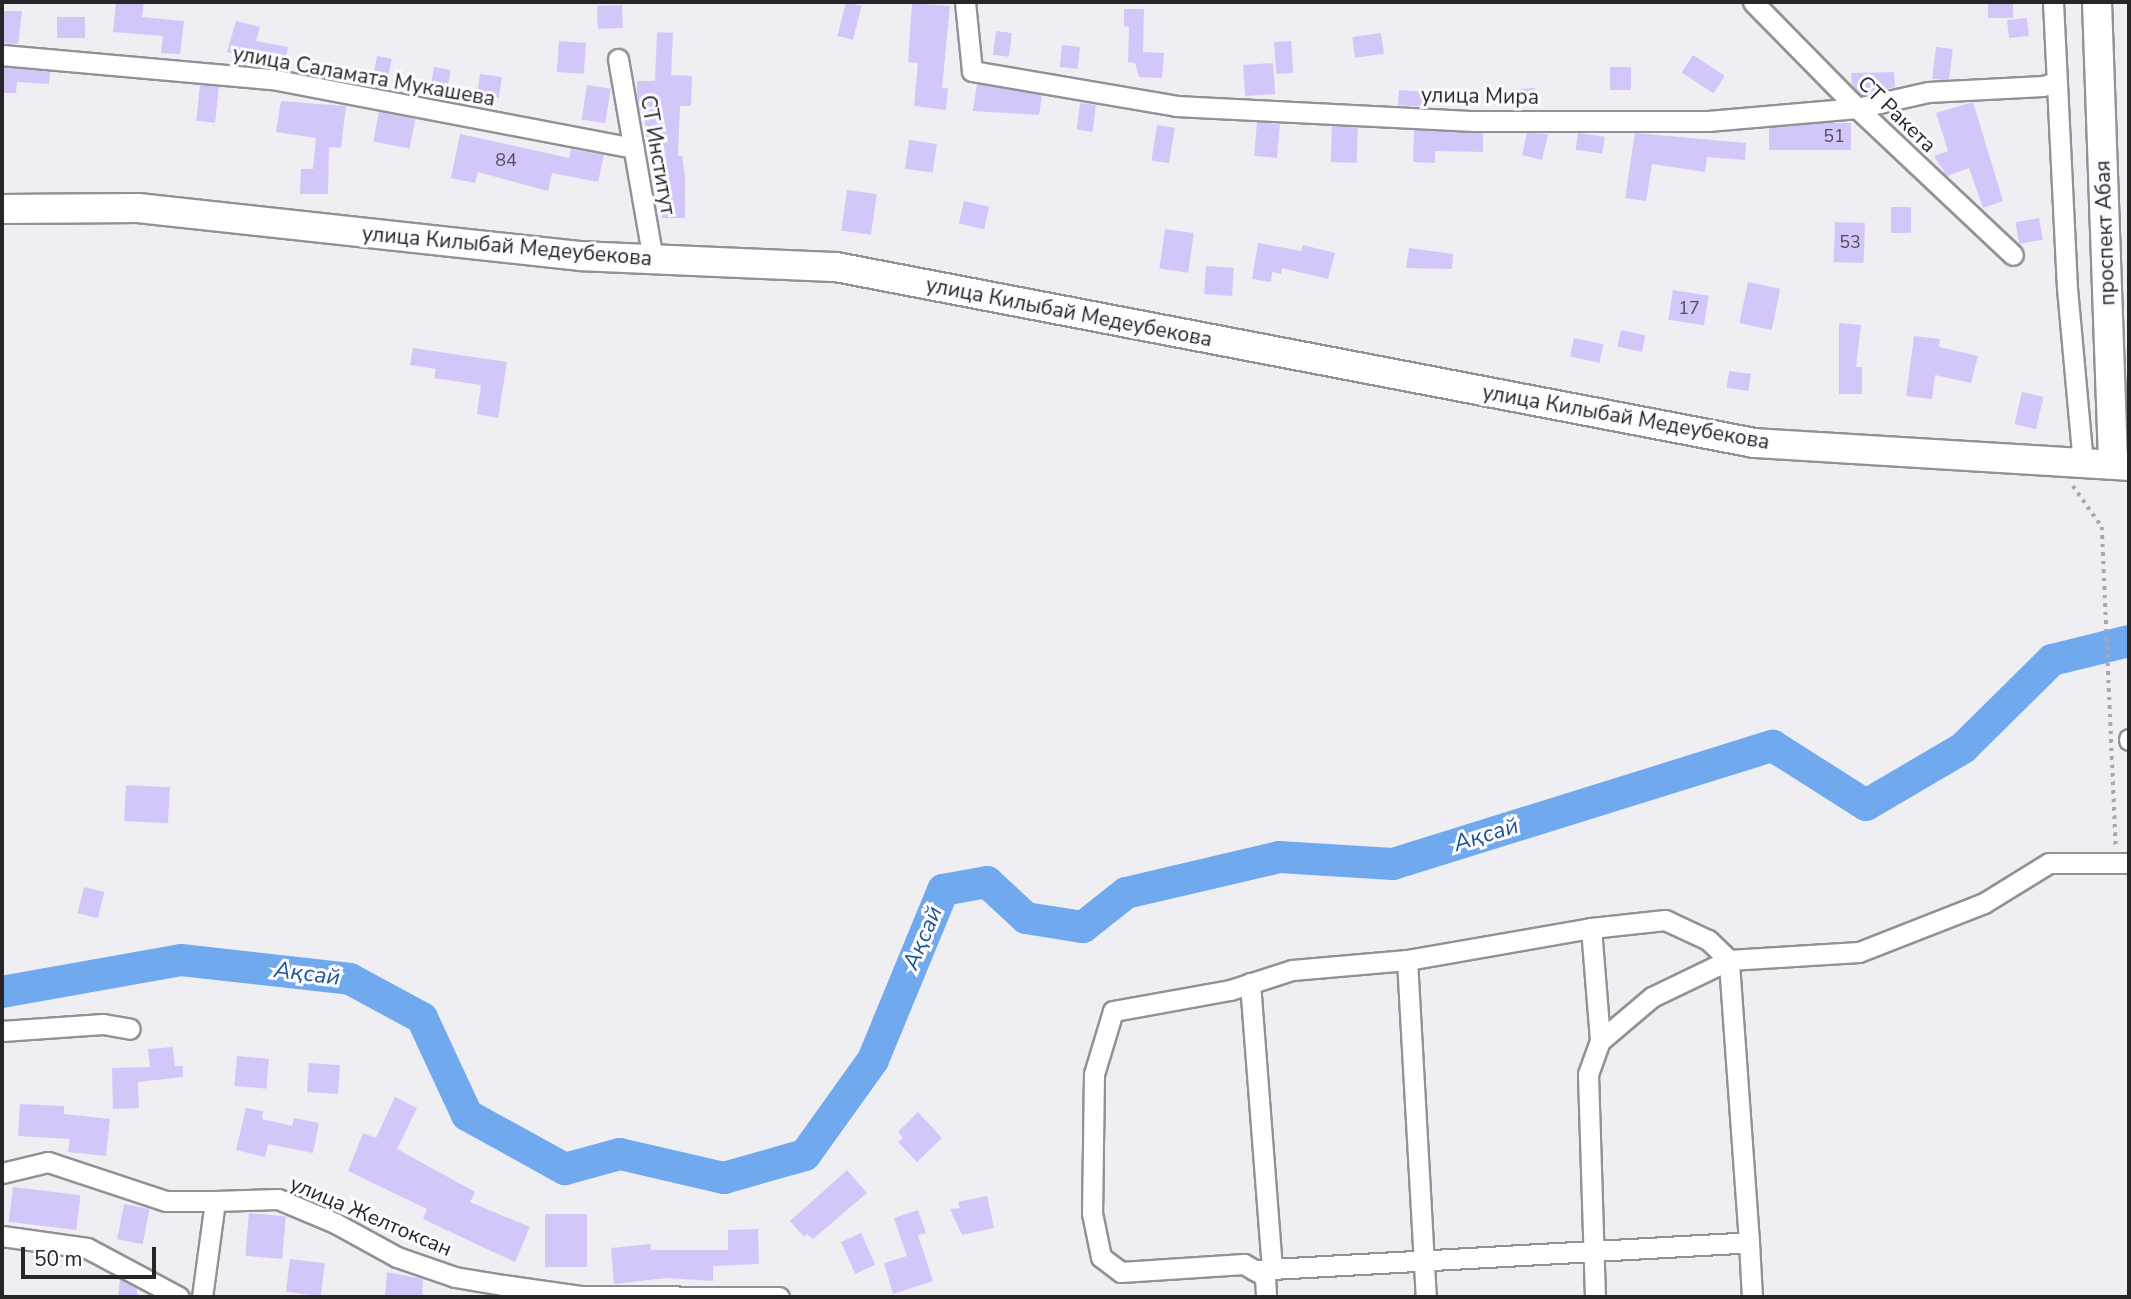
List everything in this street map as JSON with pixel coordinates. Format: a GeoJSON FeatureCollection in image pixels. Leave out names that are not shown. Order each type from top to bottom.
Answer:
{"type":"FeatureCollection","features":[{"type":"Feature","properties":{"kind":"main road","name":"проспект Абая"},"geometry":{"type":"LineString","coordinates":[[2097,2],[2121,465]]}},
{"type":"Feature","properties":{"kind":"main road","name":"улица Килыбай Медеубекова"},"geometry":{"type":"LineString","coordinates":[[2,209],[138,208],[581,256],[836,267],[1754,443],[2121,465]]}},
{"type":"Feature","properties":{"kind":"street","name":"улица Мира"},"geometry":{"type":"LineString","coordinates":[[965,2],[972,71],[1176,106],[1475,121],[1708,121],[1857,108],[1928,92],[2056,82]]}},
{"type":"Feature","properties":{"kind":"street","name":"СТ Ракета"},"geometry":{"type":"LineString","coordinates":[[1753,2],[1857,108],[2013,255]]}},
{"type":"Feature","properties":{"kind":"street"},"geometry":{"type":"LineString","coordinates":[[2053,2],[2067,288],[2070,462]]}},
{"type":"Feature","properties":{"kind":"street","name":"улица Саламата Мукашева"},"geometry":{"type":"LineString","coordinates":[[2,55],[272,79],[633,148]]}},
{"type":"Feature","properties":{"kind":"street","name":"СТ Институт"},"geometry":{"type":"LineString","coordinates":[[618,59],[653,260]]}},
{"type":"Feature","properties":{"kind":"street"},"geometry":{"type":"LineString","coordinates":[[1600,1041],[1652,997],[1729,960],[1858,952],[1984,903],[2049,863],[2123,864]]}},
{"type":"Feature","properties":{"kind":"street"},"geometry":{"type":"LineString","coordinates":[[1749,1242],[1425,1261],[1263,1268],[1244,1264],[1121,1272],[1101,1257],[1092,1213],[1090,1147],[1094,1074],[1113,1012],[1250,983],[1292,970],[1407,960],[1591,928],[1665,920],[1709,940],[1729,960],[1749,1242],[1752,1297]]}},
{"type":"Feature","properties":{"kind":"street"},"geometry":{"type":"LineString","coordinates":[[1591,928],[1600,1041],[1588,1074],[1595,1297]]}},
{"type":"Feature","properties":{"kind":"street"},"geometry":{"type":"LineString","coordinates":[[1407,960],[1426,1297]]}},
{"type":"Feature","properties":{"kind":"street"},"geometry":{"type":"LineString","coordinates":[[1250,983],[1266,1297]]}},
{"type":"Feature","properties":{"kind":"street"},"geometry":{"type":"LineString","coordinates":[[2,1031],[103,1024],[130,1029]]}},
{"type":"Feature","properties":{"kind":"street","name":"улица Желтоксан"},"geometry":{"type":"LineString","coordinates":[[2,1173],[48,1162],[166,1201],[289,1202],[397,1257],[455,1277],[503,1285],[580,1296],[769,1296]]}},
{"type":"Feature","properties":{"kind":"street"},"geometry":{"type":"LineString","coordinates":[[202,1297],[215,1201]]}},
{"type":"Feature","properties":{"kind":"street"},"geometry":{"type":"LineString","coordinates":[[2,1236],[87,1248],[154,1291],[179,1297]]}},
{"type":"Feature","properties":{"kind":"path"},"geometry":{"type":"LineString","coordinates":[[2070,462],[2102,530],[2109,740],[2123,864]]}},
{"type":"Feature","properties":{"kind":"building"},"geometry":{"type":"Polygon","coordinates":[[[116,2],[144,2],[142,17],[184,21],[180,54],[161,53],[163,36],[113,32],[116,2]]]}},
{"type":"Feature","properties":{"kind":"building"},"geometry":{"type":"Polygon","coordinates":[[[846,2],[862,6],[853,40],[838,36],[846,2]]]}},
{"type":"Feature","properties":{"kind":"building"},"geometry":{"type":"Polygon","coordinates":[[[1988,2],[2013,2],[2013,18],[1988,18],[1988,2]]]}},
{"type":"Feature","properties":{"kind":"building"},"geometry":{"type":"Polygon","coordinates":[[[912,3],[950,6],[942,88],[948,88],[946,110],[914,106],[918,63],[908,62],[912,3]]]}},
{"type":"Feature","properties":{"kind":"building"},"geometry":{"type":"Polygon","coordinates":[[[622,5],[623,28],[598,29],[597,6],[622,5]]]}},
{"type":"Feature","properties":{"kind":"building"},"geometry":{"type":"Polygon","coordinates":[[[1124,9],[1144,9],[1143,52],[1164,53],[1162,78],[1139,77],[1135,63],[1128,62],[1129,27],[1124,26],[1124,9]]]}},
{"type":"Feature","properties":{"kind":"building"},"geometry":{"type":"Polygon","coordinates":[[[3,11],[22,11],[18,44],[3,43],[3,11]]]}},
{"type":"Feature","properties":{"kind":"building"},"geometry":{"type":"Polygon","coordinates":[[[57,17],[85,17],[85,38],[57,38],[57,17]]]}},
{"type":"Feature","properties":{"kind":"building"},"geometry":{"type":"Polygon","coordinates":[[[2027,18],[2029,36],[2009,38],[2007,20],[2027,18]]]}},
{"type":"Feature","properties":{"kind":"building"},"geometry":{"type":"Polygon","coordinates":[[[236,21],[260,27],[256,41],[288,47],[283,69],[227,52],[236,21]]]}},
{"type":"Feature","properties":{"kind":"building"},"geometry":{"type":"Polygon","coordinates":[[[996,31],[1012,33],[1009,57],[993,55],[996,31]]]}},
{"type":"Feature","properties":{"kind":"building"},"geometry":{"type":"Polygon","coordinates":[[[657,32],[673,33],[671,75],[692,76],[691,106],[680,106],[678,156],[682,156],[685,176],[685,218],[662,218],[662,186],[654,187],[643,110],[639,110],[637,81],[655,81],[657,32]]]}},
{"type":"Feature","properties":{"kind":"building"},"geometry":{"type":"Polygon","coordinates":[[[1381,33],[1384,54],[1355,58],[1352,37],[1381,33]]]}},
{"type":"Feature","properties":{"kind":"building"},"geometry":{"type":"Polygon","coordinates":[[[559,41],[586,43],[584,74],[557,72],[559,41]]]}},
{"type":"Feature","properties":{"kind":"building"},"geometry":{"type":"Polygon","coordinates":[[[1291,41],[1293,73],[1276,74],[1274,42],[1291,41]]]}},
{"type":"Feature","properties":{"kind":"building"},"geometry":{"type":"Polygon","coordinates":[[[1062,45],[1080,47],[1078,69],[1060,67],[1062,45]]]}},
{"type":"Feature","properties":{"kind":"building"},"geometry":{"type":"Polygon","coordinates":[[[1936,47],[1953,49],[1949,81],[1932,79],[1936,47]]]}},
{"type":"Feature","properties":{"kind":"building"},"geometry":{"type":"Polygon","coordinates":[[[1693,55],[1725,76],[1713,93],[1682,73],[1693,55]]]}},
{"type":"Feature","properties":{"kind":"building"},"geometry":{"type":"Polygon","coordinates":[[[377,56],[392,59],[387,84],[372,82],[377,56]]]}},
{"type":"Feature","properties":{"kind":"building"},"geometry":{"type":"Polygon","coordinates":[[[1273,63],[1275,94],[1245,96],[1243,65],[1273,63]]]}},
{"type":"Feature","properties":{"kind":"building"},"geometry":{"type":"Polygon","coordinates":[[[2,67],[50,72],[49,84],[17,82],[16,93],[2,93],[2,67]]]}},
{"type":"Feature","properties":{"kind":"building"},"geometry":{"type":"Polygon","coordinates":[[[434,67],[451,70],[447,92],[430,89],[434,67]]]}},
{"type":"Feature","properties":{"kind":"building"},"geometry":{"type":"Polygon","coordinates":[[[1610,67],[1631,67],[1631,90],[1610,90],[1610,67]]]}},
{"type":"Feature","properties":{"kind":"building"},"geometry":{"type":"Polygon","coordinates":[[[1894,72],[1895,87],[1861,95],[1852,85],[1851,73],[1894,72]]]}},
{"type":"Feature","properties":{"kind":"building"},"geometry":{"type":"Polygon","coordinates":[[[480,74],[502,77],[499,98],[477,95],[480,74]]]}},
{"type":"Feature","properties":{"kind":"building"},"geometry":{"type":"Polygon","coordinates":[[[977,84],[1042,95],[1039,115],[973,111],[977,84]]]}},
{"type":"Feature","properties":{"kind":"building"},"geometry":{"type":"Polygon","coordinates":[[[200,85],[219,87],[215,123],[196,121],[200,85]]]}},
{"type":"Feature","properties":{"kind":"building"},"geometry":{"type":"Polygon","coordinates":[[[587,85],[611,89],[605,123],[582,120],[587,85]]]}},
{"type":"Feature","properties":{"kind":"building"},"geometry":{"type":"Polygon","coordinates":[[[1535,88],[1536,104],[1510,106],[1509,90],[1535,88]]]}},
{"type":"Feature","properties":{"kind":"building"},"geometry":{"type":"Polygon","coordinates":[[[1399,90],[1428,92],[1427,107],[1398,105],[1399,90]]]}},
{"type":"Feature","properties":{"kind":"building"},"geometry":{"type":"Polygon","coordinates":[[[281,101],[346,106],[341,148],[329,147],[328,194],[300,194],[301,169],[313,169],[316,138],[276,132],[281,101]]]}},
{"type":"Feature","properties":{"kind":"building"},"geometry":{"type":"Polygon","coordinates":[[[1973,102],[2003,201],[1983,208],[1969,168],[1947,176],[1934,156],[1948,151],[1936,113],[1973,102]]]}},
{"type":"Feature","properties":{"kind":"building"},"geometry":{"type":"Polygon","coordinates":[[[1080,103],[1096,105],[1093,132],[1077,130],[1080,103]]]}},
{"type":"Feature","properties":{"kind":"building"},"geometry":{"type":"Polygon","coordinates":[[[379,112],[415,119],[410,149],[373,141],[379,112]]]}},
{"type":"Feature","properties":{"kind":"building"},"geometry":{"type":"Polygon","coordinates":[[[1257,122],[1280,124],[1277,158],[1254,156],[1257,122]]]}},
{"type":"Feature","properties":{"kind":"building"},"geometry":{"type":"Polygon","coordinates":[[[1769,123],[1851,123],[1851,150],[1769,150],[1769,123]]]}},
{"type":"Feature","properties":{"kind":"building"},"geometry":{"type":"Polygon","coordinates":[[[1157,125],[1175,128],[1169,163],[1151,161],[1157,125]]]}},
{"type":"Feature","properties":{"kind":"building"},"geometry":{"type":"Polygon","coordinates":[[[1332,126],[1358,127],[1357,163],[1331,162],[1332,126]]]}},
{"type":"Feature","properties":{"kind":"building"},"geometry":{"type":"Polygon","coordinates":[[[1414,130],[1483,133],[1483,152],[1435,151],[1435,163],[1413,162],[1414,130]]]}},
{"type":"Feature","properties":{"kind":"building"},"geometry":{"type":"Polygon","coordinates":[[[1527,133],[1548,134],[1542,160],[1522,155],[1527,133]]]}},
{"type":"Feature","properties":{"kind":"building"},"geometry":{"type":"Polygon","coordinates":[[[1578,133],[1605,137],[1602,154],[1576,150],[1578,133]]]}},
{"type":"Feature","properties":{"kind":"building"},"geometry":{"type":"Polygon","coordinates":[[[1635,133],[1746,143],[1745,160],[1707,157],[1705,172],[1652,164],[1646,201],[1625,198],[1635,133]]]}},
{"type":"Feature","properties":{"kind":"building"},"geometry":{"type":"Polygon","coordinates":[[[460,134],[569,158],[571,149],[604,155],[598,182],[552,173],[548,191],[478,172],[475,183],[451,178],[460,134]]]}},
{"type":"Feature","properties":{"kind":"building"},"geometry":{"type":"Polygon","coordinates":[[[909,140],[937,144],[933,173],[905,169],[909,140]]]}},
{"type":"Feature","properties":{"kind":"building"},"geometry":{"type":"Polygon","coordinates":[[[847,190],[877,194],[871,235],[841,231],[847,190]]]}},
{"type":"Feature","properties":{"kind":"building"},"geometry":{"type":"Polygon","coordinates":[[[964,201],[989,207],[984,229],[959,223],[964,201]]]}},
{"type":"Feature","properties":{"kind":"building"},"geometry":{"type":"Polygon","coordinates":[[[1891,207],[1911,207],[1911,233],[1891,233],[1891,207]]]}},
{"type":"Feature","properties":{"kind":"building"},"geometry":{"type":"Polygon","coordinates":[[[2039,218],[2043,240],[2019,244],[2015,222],[2039,218]]]}},
{"type":"Feature","properties":{"kind":"building"},"geometry":{"type":"Polygon","coordinates":[[[1835,222],[1865,223],[1864,263],[1834,262],[1835,222]]]}},
{"type":"Feature","properties":{"kind":"building"},"geometry":{"type":"Polygon","coordinates":[[[1165,229],[1194,233],[1188,273],[1159,269],[1165,229]]]}},
{"type":"Feature","properties":{"kind":"building"},"geometry":{"type":"Polygon","coordinates":[[[1258,243],[1301,251],[1303,245],[1335,253],[1328,279],[1282,268],[1281,274],[1272,272],[1271,282],[1252,279],[1258,243]]]}},
{"type":"Feature","properties":{"kind":"building"},"geometry":{"type":"Polygon","coordinates":[[[1409,248],[1453,254],[1452,269],[1406,268],[1409,248]]]}},
{"type":"Feature","properties":{"kind":"building"},"geometry":{"type":"Polygon","coordinates":[[[1206,266],[1234,268],[1232,296],[1204,294],[1206,266]]]}},
{"type":"Feature","properties":{"kind":"building"},"geometry":{"type":"Polygon","coordinates":[[[1748,282],[1780,289],[1772,330],[1739,323],[1748,282]]]}},
{"type":"Feature","properties":{"kind":"building"},"geometry":{"type":"Polygon","coordinates":[[[1673,290],[1709,296],[1704,325],[1668,320],[1673,290]]]}},
{"type":"Feature","properties":{"kind":"building"},"geometry":{"type":"Polygon","coordinates":[[[1839,323],[1861,325],[1856,367],[1862,367],[1862,394],[1839,394],[1839,323]]]}},
{"type":"Feature","properties":{"kind":"building"},"geometry":{"type":"Polygon","coordinates":[[[1621,330],[1645,335],[1642,352],[1617,347],[1621,330]]]}},
{"type":"Feature","properties":{"kind":"building"},"geometry":{"type":"Polygon","coordinates":[[[1914,336],[1940,339],[1939,347],[1978,356],[1971,383],[1935,375],[1932,399],[1906,396],[1914,336]]]}},
{"type":"Feature","properties":{"kind":"building"},"geometry":{"type":"Polygon","coordinates":[[[1574,338],[1603,344],[1599,363],[1570,357],[1574,338]]]}},
{"type":"Feature","properties":{"kind":"building"},"geometry":{"type":"Polygon","coordinates":[[[413,348],[507,362],[498,418],[477,414],[481,385],[434,378],[436,369],[410,365],[413,348]]]}},
{"type":"Feature","properties":{"kind":"building"},"geometry":{"type":"Polygon","coordinates":[[[1729,371],[1751,374],[1748,391],[1727,388],[1729,371]]]}},
{"type":"Feature","properties":{"kind":"building"},"geometry":{"type":"Polygon","coordinates":[[[2022,392],[2043,397],[2036,429],[2015,424],[2022,392]]]}},
{"type":"Feature","properties":{"kind":"building"},"geometry":{"type":"Polygon","coordinates":[[[126,785],[170,787],[168,823],[124,821],[126,785]]]}},
{"type":"Feature","properties":{"kind":"building"},"geometry":{"type":"Polygon","coordinates":[[[84,887],[104,892],[98,918],[77,913],[84,887]]]}},
{"type":"Feature","properties":{"kind":"building"},"geometry":{"type":"Polygon","coordinates":[[[173,1047],[175,1066],[183,1066],[183,1077],[138,1082],[139,1108],[113,1109],[112,1068],[150,1067],[148,1049],[173,1047]]]}},
{"type":"Feature","properties":{"kind":"building"},"geometry":{"type":"Polygon","coordinates":[[[237,1056],[269,1059],[266,1089],[234,1086],[237,1056]]]}},
{"type":"Feature","properties":{"kind":"building"},"geometry":{"type":"Polygon","coordinates":[[[309,1063],[340,1065],[338,1094],[307,1092],[309,1063]]]}},
{"type":"Feature","properties":{"kind":"building"},"geometry":{"type":"Polygon","coordinates":[[[395,1097],[417,1108],[397,1149],[475,1192],[470,1202],[530,1227],[515,1262],[423,1219],[427,1209],[348,1171],[363,1133],[376,1138],[395,1097]]]}},
{"type":"Feature","properties":{"kind":"building"},"geometry":{"type":"Polygon","coordinates":[[[20,1104],[64,1106],[64,1114],[110,1119],[106,1156],[68,1152],[70,1139],[18,1136],[20,1104]]]}},
{"type":"Feature","properties":{"kind":"building"},"geometry":{"type":"Polygon","coordinates":[[[246,1108],[263,1111],[262,1119],[292,1126],[294,1118],[319,1123],[313,1153],[268,1144],[265,1157],[236,1150],[246,1108]]]}},
{"type":"Feature","properties":{"kind":"building"},"geometry":{"type":"Polygon","coordinates":[[[918,1112],[942,1138],[917,1162],[898,1142],[903,1138],[898,1132],[918,1112]]]}},
{"type":"Feature","properties":{"kind":"building"},"geometry":{"type":"Polygon","coordinates":[[[847,1170],[867,1193],[813,1239],[807,1234],[804,1237],[790,1221],[847,1170]]]}},
{"type":"Feature","properties":{"kind":"building"},"geometry":{"type":"Polygon","coordinates":[[[13,1187],[80,1195],[76,1230],[9,1222],[13,1187]]]}},
{"type":"Feature","properties":{"kind":"building"},"geometry":{"type":"Polygon","coordinates":[[[987,1196],[994,1228],[962,1235],[950,1209],[960,1208],[958,1202],[987,1196]]]}},
{"type":"Feature","properties":{"kind":"building"},"geometry":{"type":"Polygon","coordinates":[[[124,1204],[150,1209],[143,1244],[117,1239],[124,1204]]]}},
{"type":"Feature","properties":{"kind":"building"},"geometry":{"type":"Polygon","coordinates":[[[918,1210],[926,1233],[918,1235],[933,1281],[893,1294],[884,1263],[907,1256],[894,1218],[918,1210]]]}},
{"type":"Feature","properties":{"kind":"building"},"geometry":{"type":"Polygon","coordinates":[[[249,1213],[286,1216],[282,1259],[245,1256],[249,1213]]]}},
{"type":"Feature","properties":{"kind":"building"},"geometry":{"type":"Polygon","coordinates":[[[545,1214],[587,1214],[587,1267],[545,1267],[545,1214]]]}},
{"type":"Feature","properties":{"kind":"building"},"geometry":{"type":"Polygon","coordinates":[[[758,1229],[759,1264],[713,1266],[713,1281],[667,1278],[614,1284],[611,1248],[650,1244],[651,1250],[728,1250],[728,1230],[758,1229]]]}},
{"type":"Feature","properties":{"kind":"building"},"geometry":{"type":"Polygon","coordinates":[[[861,1233],[875,1265],[855,1274],[841,1242],[861,1233]]]}},
{"type":"Feature","properties":{"kind":"building"},"geometry":{"type":"Polygon","coordinates":[[[290,1259],[325,1263],[321,1296],[286,1292],[290,1259]]]}},
{"type":"Feature","properties":{"kind":"building"},"geometry":{"type":"Polygon","coordinates":[[[387,1272],[423,1279],[422,1297],[385,1297],[387,1272]]]}},
{"type":"Feature","properties":{"kind":"building"},"geometry":{"type":"Polygon","coordinates":[[[120,1279],[137,1289],[137,1297],[118,1297],[120,1279]]]}},
{"type":"Feature","properties":{"kind":"waterway","name":"Ақсай"},"geometry":{"type":"LineString","coordinates":[[2,992],[181,960],[350,979],[422,1018],[467,1115],[565,1169],[620,1154],[724,1178],[805,1155],[873,1060],[943,890],[987,882],[1026,918],[1083,927],[1126,893],[1279,857],[1393,864],[1773,746],[1866,805],[1963,748],[2052,660],[2129,641]]}}]}
